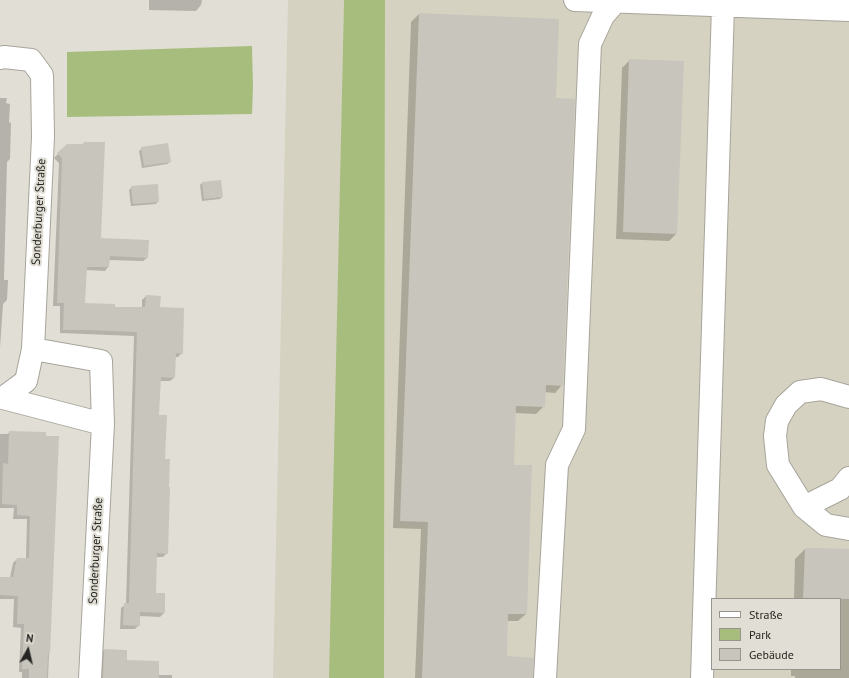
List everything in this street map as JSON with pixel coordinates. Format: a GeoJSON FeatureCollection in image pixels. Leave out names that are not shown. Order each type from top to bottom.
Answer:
{"type":"FeatureCollection","features":[{"type":"Feature","properties":{"kind":"street"},"geometry":{"type":"LineString","coordinates":[[575,0],[849,10]]}},
{"type":"Feature","properties":{"kind":"street"},"geometry":{"type":"LineString","coordinates":[[545,678],[557,465],[574,429],[590,44],[603,16],[615,2]]}},
{"type":"Feature","properties":{"kind":"street"},"geometry":{"type":"LineString","coordinates":[[702,678],[723,6]]}},
{"type":"Feature","properties":{"kind":"street","name":"Sonderburger Straße"},"geometry":{"type":"LineString","coordinates":[[0,58],[4,57],[31,60],[42,75],[43,137],[33,349],[26,381],[1,399]]}},
{"type":"Feature","properties":{"kind":"street","name":"Sonderburger Straße"},"geometry":{"type":"LineString","coordinates":[[33,349],[101,360],[103,424],[90,678]]}},
{"type":"Feature","properties":{"kind":"street"},"geometry":{"type":"LineString","coordinates":[[849,397],[820,389],[800,392],[786,405],[777,421],[774,436],[778,465],[804,507],[826,525],[849,529]]}},
{"type":"Feature","properties":{"kind":"street","name":"Sonderburger Straße"},"geometry":{"type":"LineString","coordinates":[[1,399],[103,424]]}},
{"type":"Feature","properties":{"kind":"street"},"geometry":{"type":"LineString","coordinates":[[804,507],[840,489],[849,478]]}},
{"type":"Feature","properties":{"kind":"shaded area"},"geometry":{"type":"Polygon","coordinates":[[[288,0],[344,0],[330,678],[273,678],[288,0]]]}},
{"type":"Feature","properties":{"kind":"shaded area"},"geometry":{"type":"Polygon","coordinates":[[[385,0],[849,0],[849,678],[384,678],[385,0]]]}},
{"type":"Feature","properties":{"kind":"green space"},"geometry":{"type":"Polygon","coordinates":[[[344,0],[385,0],[384,678],[329,678],[344,0]]]}},
{"type":"Feature","properties":{"kind":"green space"},"geometry":{"type":"Polygon","coordinates":[[[252,46],[252,114],[67,117],[67,52],[252,46]]]}},
{"type":"Feature","properties":{"kind":"building"},"geometry":{"type":"Polygon","coordinates":[[[419,13],[559,19],[556,98],[575,99],[563,386],[546,385],[545,407],[516,406],[514,465],[532,465],[527,614],[508,614],[507,656],[534,658],[533,678],[422,678],[428,522],[400,521],[419,13]]]}},
{"type":"Feature","properties":{"kind":"building"},"geometry":{"type":"Polygon","coordinates":[[[629,59],[684,61],[677,234],[623,232],[629,59]]]}},
{"type":"Feature","properties":{"kind":"building"},"geometry":{"type":"Polygon","coordinates":[[[84,142],[105,142],[101,238],[149,240],[148,258],[110,256],[109,267],[87,267],[85,303],[115,304],[115,307],[145,307],[146,295],[161,296],[160,307],[184,308],[183,354],[176,353],[175,378],[161,377],[159,415],[167,415],[165,459],[170,459],[170,487],[168,554],[157,553],[156,593],[165,593],[165,613],[140,612],[140,626],[123,625],[124,603],[129,603],[137,332],[63,330],[64,303],[57,303],[62,158],[57,153],[67,144],[83,144],[84,142]]]}},
{"type":"Feature","properties":{"kind":"building"},"geometry":{"type":"Polygon","coordinates":[[[168,143],[171,162],[144,166],[141,147],[168,143]]]}},
{"type":"Feature","properties":{"kind":"building"},"geometry":{"type":"Polygon","coordinates":[[[221,180],[223,197],[204,199],[202,182],[221,180]]]}},
{"type":"Feature","properties":{"kind":"building"},"geometry":{"type":"Polygon","coordinates":[[[158,184],[159,202],[133,204],[131,186],[158,184]]]}},
{"type":"Feature","properties":{"kind":"building"},"geometry":{"type":"Polygon","coordinates":[[[9,431],[46,432],[46,436],[59,436],[50,654],[48,654],[47,678],[29,678],[29,669],[22,669],[24,624],[17,624],[18,596],[0,595],[0,577],[13,577],[17,558],[29,558],[30,516],[17,515],[17,505],[2,504],[3,463],[8,464],[9,431]]]}},
{"type":"Feature","properties":{"kind":"building"},"geometry":{"type":"Polygon","coordinates":[[[805,548],[849,549],[849,599],[803,598],[805,548]]]}},
{"type":"Feature","properties":{"kind":"building"},"geometry":{"type":"Polygon","coordinates":[[[104,649],[127,650],[127,660],[159,661],[159,678],[103,678],[104,649]]]}}]}
